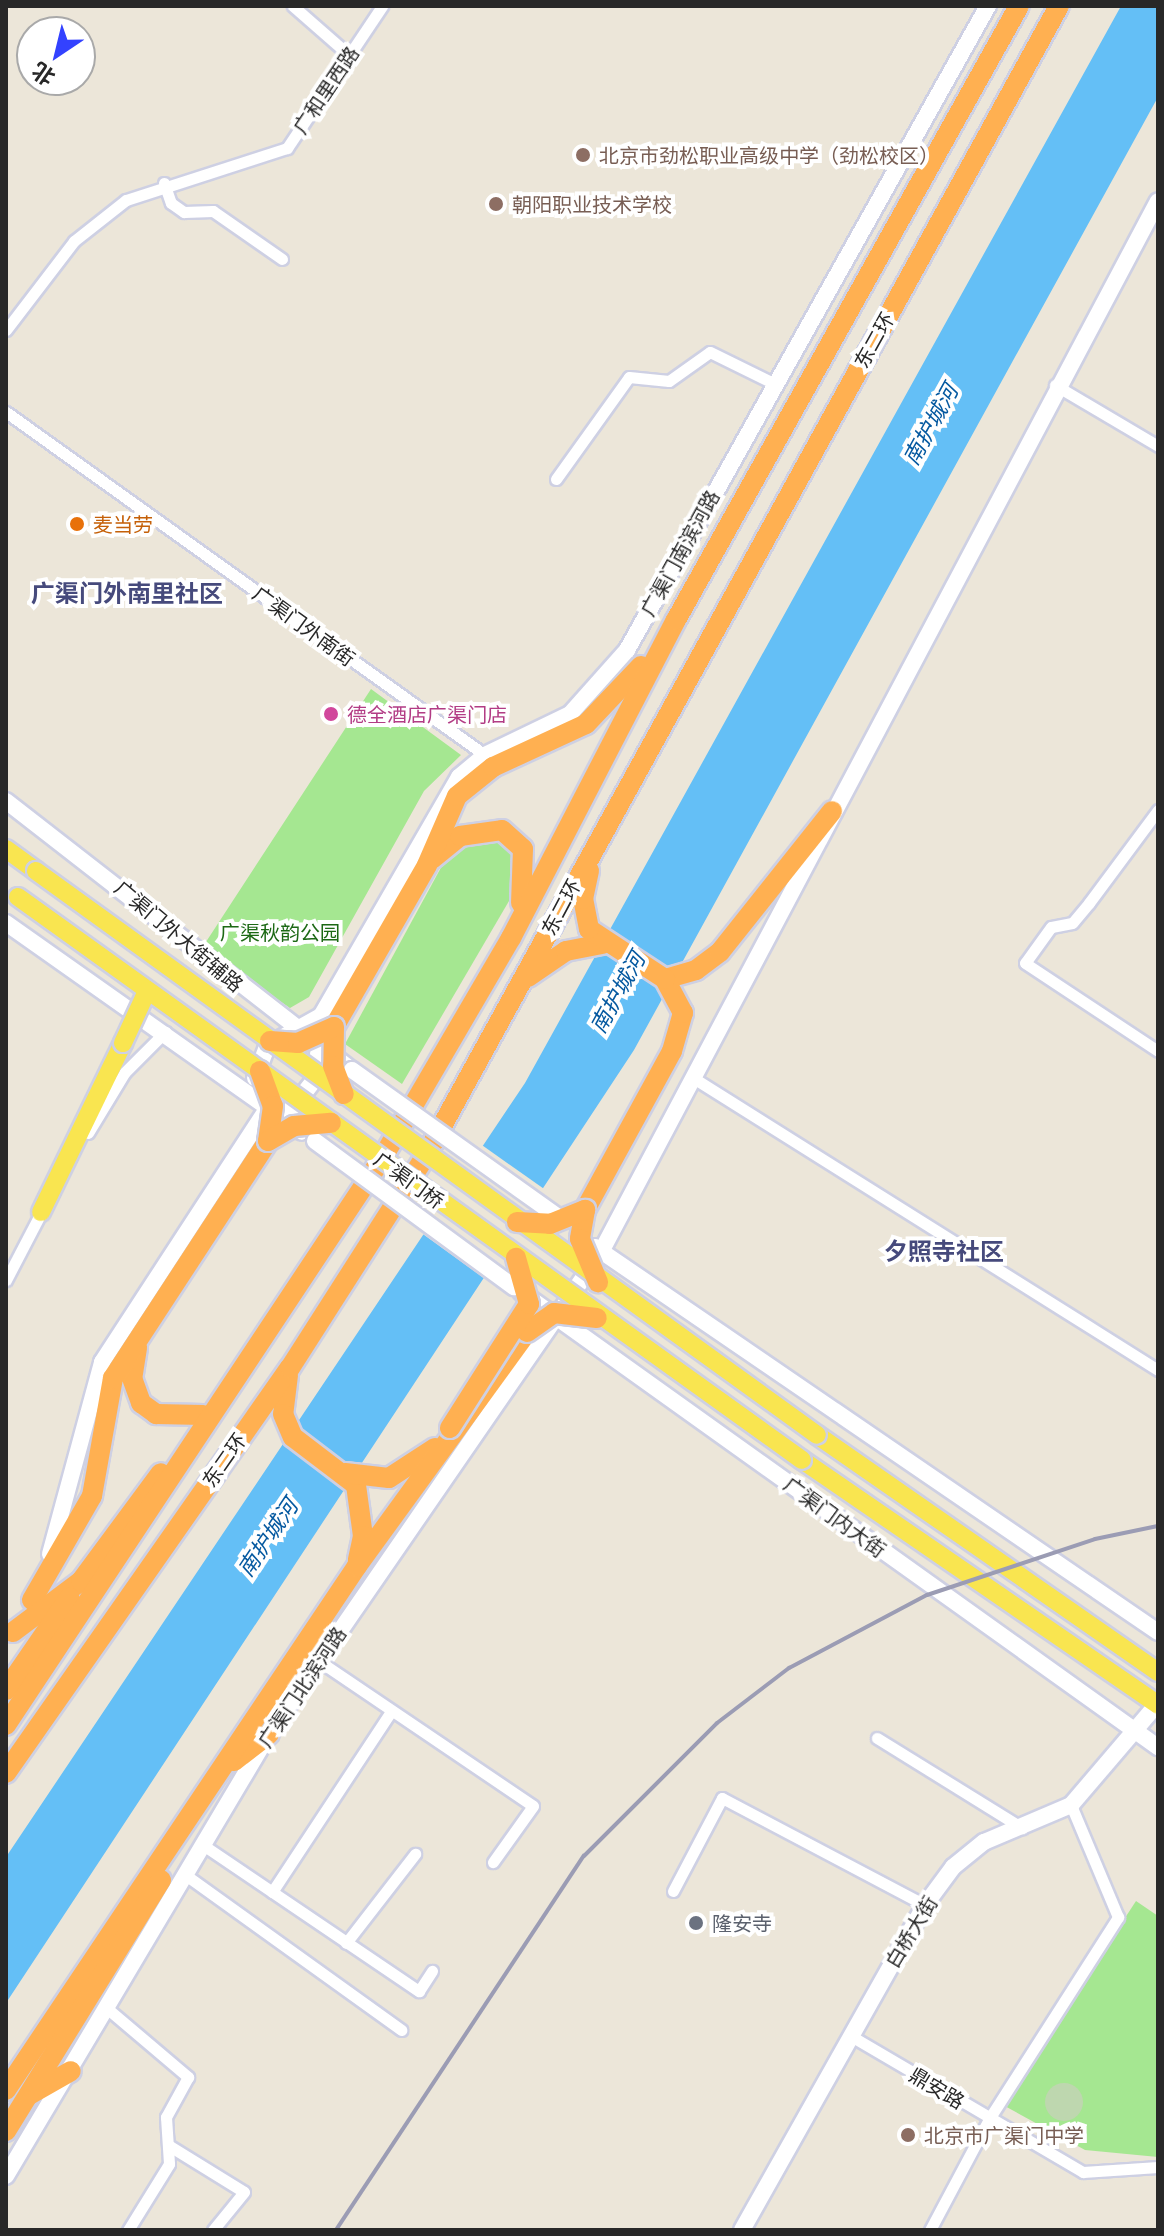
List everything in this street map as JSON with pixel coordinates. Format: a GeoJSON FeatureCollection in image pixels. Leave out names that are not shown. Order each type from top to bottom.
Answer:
{"type":"FeatureCollection","features":[{"type":"Feature","properties":{"kind":"highway","name":"东二环"},"geometry":{"type":"LineString","coordinates":[[6,1725],[288,1308],[511,938],[676,620],[1019,6]]}},
{"type":"Feature","properties":{"kind":"highway","name":"东二环"},"geometry":{"type":"LineString","coordinates":[[6,1773],[290,1368],[426,1155],[1059,6]]}},
{"type":"Feature","properties":{"kind":"highway"},"geometry":{"type":"LineString","coordinates":[[344,1094],[333,1066],[334,1027],[427,865],[444,815],[474,780],[604,710],[676,620]]}},
{"type":"Feature","properties":{"kind":"highway"},"geometry":{"type":"LineString","coordinates":[[665,979],[696,970],[720,952],[832,811]]}},
{"type":"Feature","properties":{"kind":"highway"},"geometry":{"type":"LineString","coordinates":[[427,865],[472,831],[502,830],[513,838],[527,867],[511,938]]}},
{"type":"Feature","properties":{"kind":"highway"},"geometry":{"type":"LineString","coordinates":[[593,849],[585,914],[603,944],[665,979],[683,1013],[678,1039],[585,1210],[580,1239],[598,1282]]}},
{"type":"Feature","properties":{"kind":"highway"},"geometry":{"type":"LineString","coordinates":[[521,982],[566,951],[603,944]]}},
{"type":"Feature","properties":{"kind":"highway"},"geometry":{"type":"LineString","coordinates":[[270,1041],[298,1043],[334,1027]]}},
{"type":"Feature","properties":{"kind":"highway"},"geometry":{"type":"LineString","coordinates":[[32,1600],[80,1526],[113,1378],[268,1141],[273,1106],[260,1071]]}},
{"type":"Feature","properties":{"kind":"highway"},"geometry":{"type":"LineString","coordinates":[[268,1141],[294,1126],[331,1123]]}},
{"type":"Feature","properties":{"kind":"highway"},"geometry":{"type":"LineString","coordinates":[[517,1222],[550,1224],[585,1210]]}},
{"type":"Feature","properties":{"kind":"highway"},"geometry":{"type":"LineString","coordinates":[[290,1368],[283,1414],[293,1437],[345,1473],[389,1478],[427,1457],[520,1327],[528,1282],[516,1258]]}},
{"type":"Feature","properties":{"kind":"highway"},"geometry":{"type":"LineString","coordinates":[[6,1690],[81,1581],[203,1415],[288,1308]]}},
{"type":"Feature","properties":{"kind":"highway"},"geometry":{"type":"LineString","coordinates":[[6,2090],[357,1566],[527,1332],[554,1313],[597,1318]]}},
{"type":"Feature","properties":{"kind":"highway"},"geometry":{"type":"LineString","coordinates":[[142,1331],[132,1363],[141,1403],[156,1414],[203,1415]]}},
{"type":"Feature","properties":{"kind":"highway"},"geometry":{"type":"LineString","coordinates":[[345,1473],[362,1518],[357,1566]]}},
{"type":"Feature","properties":{"kind":"highway"},"geometry":{"type":"LineString","coordinates":[[10,1637],[81,1581]]}},
{"type":"Feature","properties":{"kind":"highway"},"geometry":{"type":"LineString","coordinates":[[221,1771],[269,1734]]}},
{"type":"Feature","properties":{"kind":"highway"},"geometry":{"type":"LineString","coordinates":[[6,2131],[124,1945],[178,1836]]}},
{"type":"Feature","properties":{"kind":"highway"},"geometry":{"type":"LineString","coordinates":[[26,2097],[71,2071]]}},
{"type":"Feature","properties":{"kind":"main road"},"geometry":{"type":"LineString","coordinates":[[6,836],[30,867]]}},
{"type":"Feature","properties":{"kind":"main road","name":"广渠门桥"},"geometry":{"type":"LineString","coordinates":[[6,849],[598,1282],[1158,1672]]}},
{"type":"Feature","properties":{"kind":"main road","name":"广渠门桥"},"geometry":{"type":"LineString","coordinates":[[12,892],[597,1318],[802,1460]]}},
{"type":"Feature","properties":{"kind":"main road"},"geometry":{"type":"LineString","coordinates":[[41,1212],[147,991]]}},
{"type":"Feature","properties":{"kind":"main road","name":"广渠门内大街"},"geometry":{"type":"LineString","coordinates":[[802,1460],[1157,1704]]}},
{"type":"Feature","properties":{"kind":"street"},"geometry":{"type":"LineString","coordinates":[[293,6],[349,55]]}},
{"type":"Feature","properties":{"kind":"street","name":"广和里西路"},"geometry":{"type":"LineString","coordinates":[[6,330],[84,232],[126,200],[164,183],[287,148],[382,6]]}},
{"type":"Feature","properties":{"kind":"street","name":"广渠门南滨河路"},"geometry":{"type":"LineString","coordinates":[[298,1030],[321,1016],[438,803],[485,755],[570,714],[627,650],[988,6]]}},
{"type":"Feature","properties":{"kind":"street"},"geometry":{"type":"LineString","coordinates":[[164,183],[171,203],[184,212],[213,211],[282,259]]}},
{"type":"Feature","properties":{"kind":"street"},"geometry":{"type":"LineString","coordinates":[[1158,201],[1055,384],[695,1079],[601,1252],[1158,1632]]}},
{"type":"Feature","properties":{"kind":"street"},"geometry":{"type":"LineString","coordinates":[[556,479],[629,377],[669,381],[710,352],[775,384]]}},
{"type":"Feature","properties":{"kind":"street"},"geometry":{"type":"LineString","coordinates":[[1055,384],[1158,446]]}},
{"type":"Feature","properties":{"kind":"street","name":"广渠门外南街"},"geometry":{"type":"LineString","coordinates":[[6,412],[485,755]]}},
{"type":"Feature","properties":{"kind":"street","name":"广渠门外大街辅路"},"geometry":{"type":"LineString","coordinates":[[6,801],[319,1046],[557,1216],[601,1252]]}},
{"type":"Feature","properties":{"kind":"street"},"geometry":{"type":"LineString","coordinates":[[1158,810],[1072,923],[1051,927],[1025,963],[1158,1051]]}},
{"type":"Feature","properties":{"kind":"street"},"geometry":{"type":"LineString","coordinates":[[6,923],[272,1110]]}},
{"type":"Feature","properties":{"kind":"street"},"geometry":{"type":"LineString","coordinates":[[272,1110],[255,1062],[267,1046],[298,1030]]}},
{"type":"Feature","properties":{"kind":"street"},"geometry":{"type":"LineString","coordinates":[[6,1280],[41,1212],[125,1072],[165,1032]]}},
{"type":"Feature","properties":{"kind":"street"},"geometry":{"type":"LineString","coordinates":[[10,1637],[32,1600],[75,1479],[102,1362],[272,1110],[294,1106],[315,1079],[319,1046]]}},
{"type":"Feature","properties":{"kind":"street"},"geometry":{"type":"LineString","coordinates":[[695,1079],[1158,1370]]}},
{"type":"Feature","properties":{"kind":"street","name":"广渠门桥"},"geometry":{"type":"LineString","coordinates":[[272,1110],[514,1287]]}},
{"type":"Feature","properties":{"kind":"street","name":"广渠门北滨河路"},"geometry":{"type":"LineString","coordinates":[[6,2176],[109,2010],[269,1734],[601,1252]]}},
{"type":"Feature","properties":{"kind":"street","name":"广渠门内大街"},"geometry":{"type":"LineString","coordinates":[[514,1287],[1158,1747]]}},
{"type":"Feature","properties":{"kind":"street"},"geometry":{"type":"LineString","coordinates":[[319,1661],[390,1713],[533,1806],[493,1862]]}},
{"type":"Feature","properties":{"kind":"street","name":"白桥大街"},"geometry":{"type":"LineString","coordinates":[[742,2230],[925,1905],[984,1842],[1071,1805],[1138,1733],[1157,1704]]}},
{"type":"Feature","properties":{"kind":"street"},"geometry":{"type":"LineString","coordinates":[[272,1892],[390,1713]]}},
{"type":"Feature","properties":{"kind":"street"},"geometry":{"type":"LineString","coordinates":[[877,1738],[1023,1828]]}},
{"type":"Feature","properties":{"kind":"street"},"geometry":{"type":"LineString","coordinates":[[673,1891],[722,1798],[925,1905]]}},
{"type":"Feature","properties":{"kind":"street"},"geometry":{"type":"LineString","coordinates":[[930,2230],[989,2119],[1118,1917],[1071,1805]]}},
{"type":"Feature","properties":{"kind":"street"},"geometry":{"type":"LineString","coordinates":[[203,1845],[419,1991],[432,1971]]}},
{"type":"Feature","properties":{"kind":"street"},"geometry":{"type":"LineString","coordinates":[[346,1943],[415,1854]]}},
{"type":"Feature","properties":{"kind":"street"},"geometry":{"type":"LineString","coordinates":[[187,1876],[401,2030]]}},
{"type":"Feature","properties":{"kind":"street"},"geometry":{"type":"LineString","coordinates":[[109,2010],[188,2077],[166,2117],[169,2164],[128,2230]]}},
{"type":"Feature","properties":{"kind":"street","name":"鼎安路"},"geometry":{"type":"LineString","coordinates":[[851,2036],[1083,2172],[1158,2167]]}},
{"type":"Feature","properties":{"kind":"street"},"geometry":{"type":"LineString","coordinates":[[168,2145],[244,2192],[213,2230]]}},
{"type":"Feature","properties":{"kind":"green space","name":"广渠秋韵公园"},"geometry":{"type":"Polygon","coordinates":[[[371,689],[461,755],[424,791],[309,997],[290,1008],[202,948],[371,689]]]}},
{"type":"Feature","properties":{"kind":"green space"},"geometry":{"type":"Polygon","coordinates":[[[477,835],[499,838],[513,851],[516,889],[402,1084],[345,1044],[450,851],[477,835]]]}},
{"type":"Feature","properties":{"kind":"green space"},"geometry":{"type":"Polygon","coordinates":[[[1136,1901],[1158,1916],[1158,2157],[1085,2150],[1003,2105],[1136,1901]]]}},
{"type":"Feature","properties":{"kind":"green space"},"geometry":{"type":"Polygon","coordinates":[[[1064,2083],[1077,2089],[1083,2102],[1077,2115],[1064,2121],[1051,2115],[1045,2102],[1051,2089],[1064,2083]]]}},
{"type":"Feature","properties":{"kind":"water","name":"南护城河"},"geometry":{"type":"Polygon","coordinates":[[[1121,6],[1158,6],[1158,97],[634,1050],[6,2003],[6,1857],[525,1083],[1121,6]]]}},
{"type":"Feature","properties":{"kind":"pier"},"geometry":{"type":"Polygon","coordinates":[[[479,1143],[547,1191],[488,1281],[420,1232],[479,1143]]]}},
{"type":"Feature","properties":{"kind":"railway"},"geometry":{"type":"LineString","coordinates":[[336,2230],[584,1856],[717,1723],[789,1668],[927,1595],[1095,1539],[1158,1526]]}},
{"type":"Feature","properties":{"kind":"place","name":"北京市劲松职业高级中学（劲松校区）"},"geometry":{"type":"Point","coordinates":[583,155]}},
{"type":"Feature","properties":{"kind":"place","name":"朝阳职业技术学校"},"geometry":{"type":"Point","coordinates":[496,204]}},
{"type":"Feature","properties":{"kind":"place","name":"麦当劳"},"geometry":{"type":"Point","coordinates":[77,524]}},
{"type":"Feature","properties":{"kind":"place","name":"德全酒店广渠门店"},"geometry":{"type":"Point","coordinates":[331,714]}},
{"type":"Feature","properties":{"kind":"place","name":"隆安寺"},"geometry":{"type":"Point","coordinates":[696,1923]}},
{"type":"Feature","properties":{"kind":"place","name":"北京市广渠门中学"},"geometry":{"type":"Point","coordinates":[908,2135]}},
{"type":"Feature","properties":{"kind":"district","name":"广渠门外南里社区"},"geometry":{"type":"Point","coordinates":[127,594]}},
{"type":"Feature","properties":{"kind":"district","name":"夕照寺社区"},"geometry":{"type":"Point","coordinates":[944,1252]}}]}
